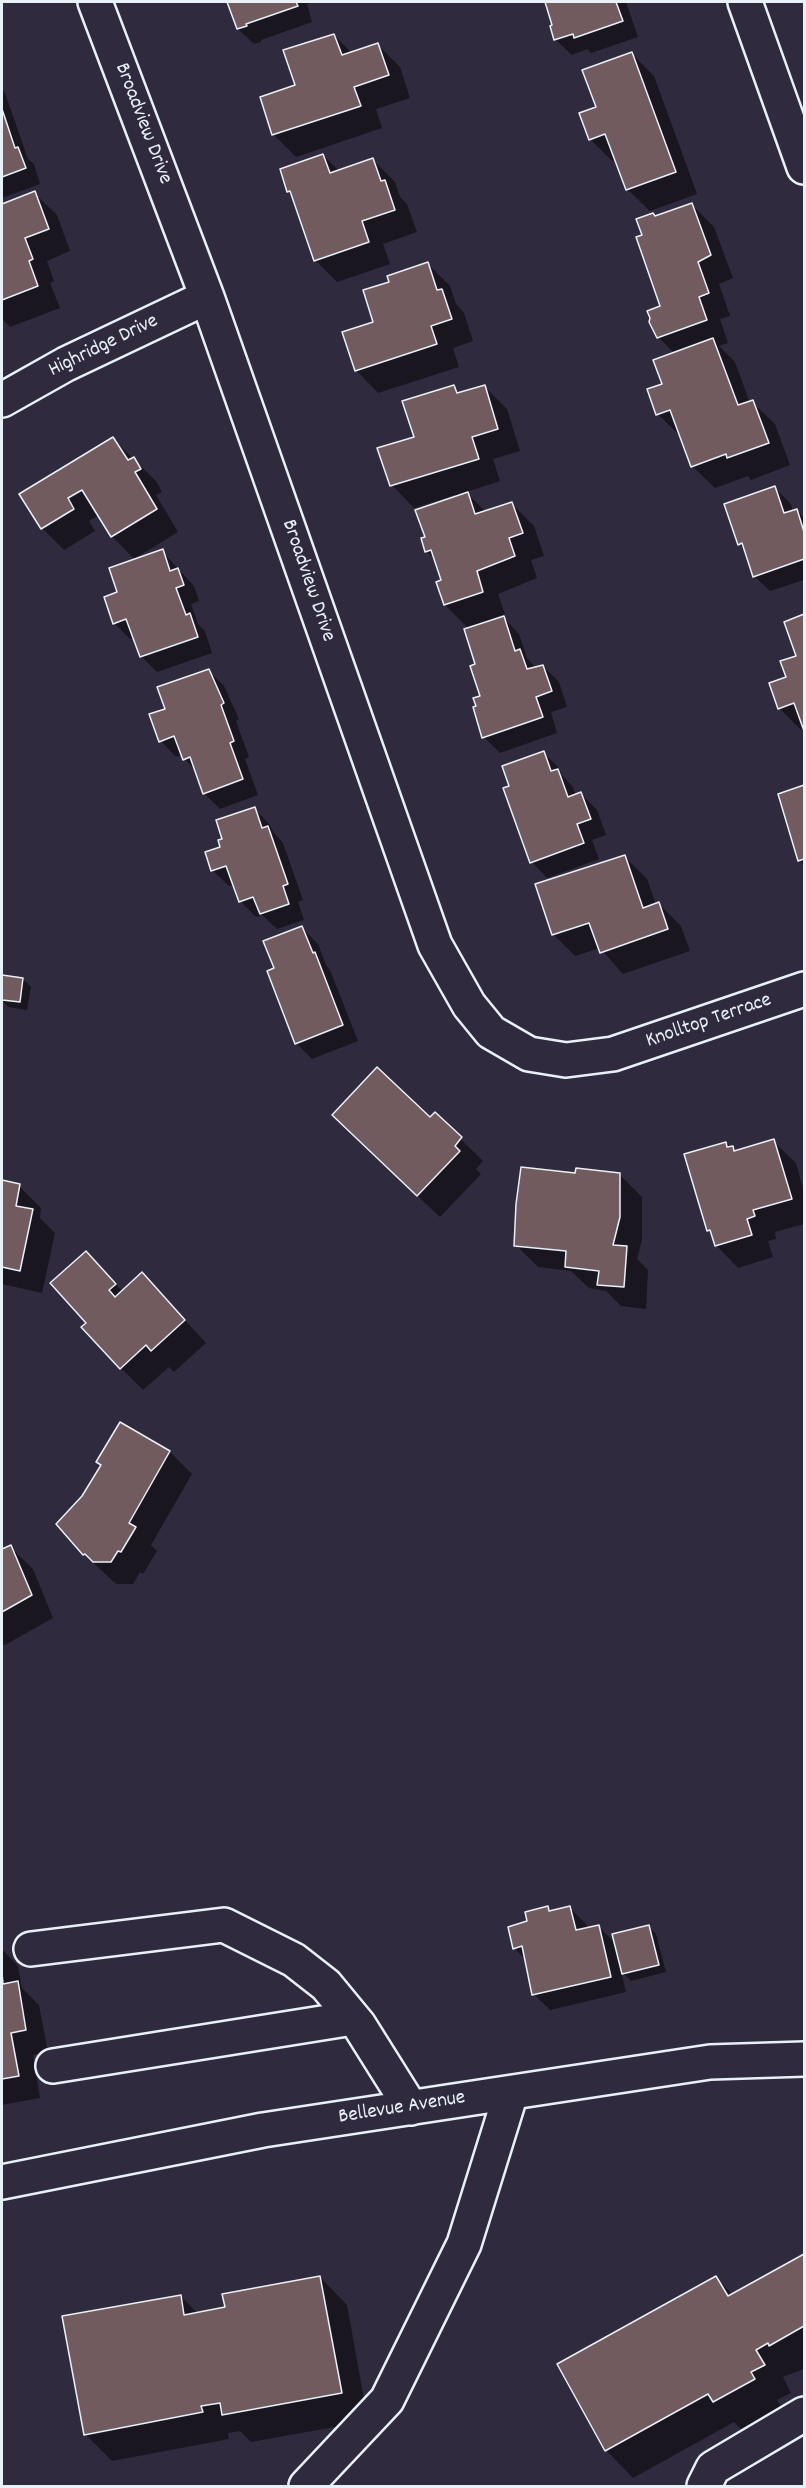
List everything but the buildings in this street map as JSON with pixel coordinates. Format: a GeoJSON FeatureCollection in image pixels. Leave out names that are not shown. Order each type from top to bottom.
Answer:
{"type":"FeatureCollection","features":[{"type":"Feature","properties":{"kind":"street","name":"Broadview Drive"},"geometry":{"type":"LineString","coordinates":[[95,2],[207,297],[435,945],[469,1005],[491,1032],[529,1054],[566,1060],[613,1054]]}},
{"type":"Feature","properties":{"kind":"street"},"geometry":{"type":"LineString","coordinates":[[745,2],[804,167]]}},
{"type":"Feature","properties":{"kind":"street","name":"Highridge Drive"},"geometry":{"type":"LineString","coordinates":[[2,400],[66,364],[207,297]]}},
{"type":"Feature","properties":{"kind":"street","name":"Knolltop Terrace"},"geometry":{"type":"LineString","coordinates":[[613,1054],[804,989]]}},
{"type":"Feature","properties":{"kind":"street"},"geometry":{"type":"LineString","coordinates":[[31,1949],[224,1925],[294,1960],[326,1985],[352,2018],[411,2108]]}},
{"type":"Feature","properties":{"kind":"street"},"geometry":{"type":"LineString","coordinates":[[53,2066],[352,2018]]}},
{"type":"Feature","properties":{"kind":"street","name":"Bellevue Avenue"},"geometry":{"type":"LineString","coordinates":[[2,2182],[263,2130],[710,2062],[804,2059]]}},
{"type":"Feature","properties":{"kind":"street"},"geometry":{"type":"LineString","coordinates":[[306,2487],[387,2400],[465,2244],[511,2093]]}},
{"type":"Feature","properties":{"kind":"street"},"geometry":{"type":"LineString","coordinates":[[704,2487],[713,2468],[804,2415]]}}]}
